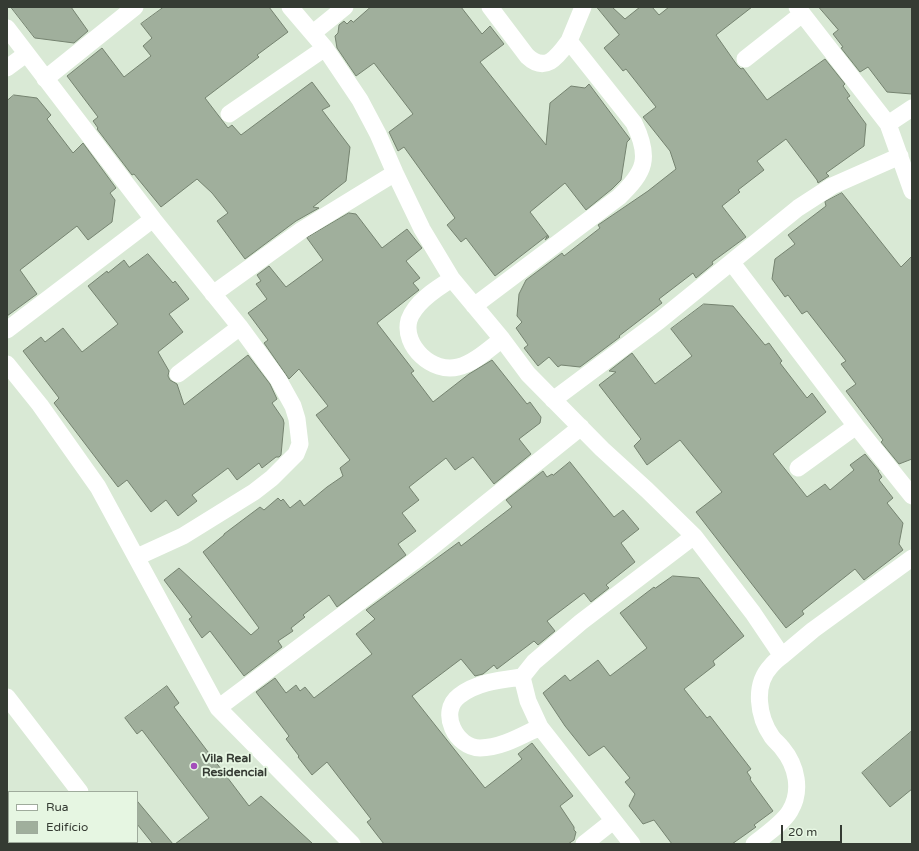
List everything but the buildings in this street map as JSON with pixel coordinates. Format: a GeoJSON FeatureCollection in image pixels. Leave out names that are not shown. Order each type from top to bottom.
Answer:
{"type":"FeatureCollection","features":[{"type":"Feature","properties":{"kind":"street"},"geometry":{"type":"LineString","coordinates":[[45,79],[135,7]]}},
{"type":"Feature","properties":{"kind":"street"},"geometry":{"type":"LineString","coordinates":[[290,7],[325,48],[360,100],[378,134],[422,229],[452,279],[528,374],[694,536],[753,613],[782,656]]}},
{"type":"Feature","properties":{"kind":"street"},"geometry":{"type":"LineString","coordinates":[[313,33],[344,7]]}},
{"type":"Feature","properties":{"kind":"street"},"geometry":{"type":"LineString","coordinates":[[490,7],[527,56],[532,61],[537,63],[548,63],[559,55],[569,41],[584,7]]}},
{"type":"Feature","properties":{"kind":"street"},"geometry":{"type":"LineString","coordinates":[[745,59],[799,11],[888,124],[912,192]]}},
{"type":"Feature","properties":{"kind":"street"},"geometry":{"type":"LineString","coordinates":[[7,28],[278,379],[293,406],[297,419],[300,433],[300,444],[296,454],[272,478],[242,500],[183,536],[137,557]]}},
{"type":"Feature","properties":{"kind":"street"},"geometry":{"type":"LineString","coordinates":[[474,306],[619,197],[634,183],[644,163],[640,136],[634,123],[569,41]]}},
{"type":"Feature","properties":{"kind":"street"},"geometry":{"type":"LineString","coordinates":[[229,114],[325,48]]}},
{"type":"Feature","properties":{"kind":"street"},"geometry":{"type":"LineString","coordinates":[[7,68],[26,54]]}},
{"type":"Feature","properties":{"kind":"street"},"geometry":{"type":"LineString","coordinates":[[888,124],[912,108]]}},
{"type":"Feature","properties":{"kind":"street"},"geometry":{"type":"LineString","coordinates":[[553,400],[659,321],[798,208],[832,186],[900,156]]}},
{"type":"Feature","properties":{"kind":"street"},"geometry":{"type":"LineString","coordinates":[[213,294],[302,230],[395,173]]}},
{"type":"Feature","properties":{"kind":"street"},"geometry":{"type":"LineString","coordinates":[[7,330],[153,219]]}},
{"type":"Feature","properties":{"kind":"street"},"geometry":{"type":"LineString","coordinates":[[732,263],[856,426],[912,496]]}},
{"type":"Feature","properties":{"kind":"street"},"geometry":{"type":"LineString","coordinates":[[452,279],[433,290],[422,301],[409,321],[409,333],[412,343],[420,356],[433,365],[446,368],[458,368],[469,363],[502,340]]}},
{"type":"Feature","properties":{"kind":"street"},"geometry":{"type":"LineString","coordinates":[[178,374],[240,328]]}},
{"type":"Feature","properties":{"kind":"street"},"geometry":{"type":"LineString","coordinates":[[7,364],[40,405],[98,487],[218,708],[352,844]]}},
{"type":"Feature","properties":{"kind":"street"},"geometry":{"type":"LineString","coordinates":[[798,468],[856,426]]}},
{"type":"Feature","properties":{"kind":"street"},"geometry":{"type":"LineString","coordinates":[[218,708],[413,562],[581,427]]}},
{"type":"Feature","properties":{"kind":"street"},"geometry":{"type":"LineString","coordinates":[[540,727],[495,747],[478,748],[462,741],[454,731],[450,722],[450,712],[457,697],[472,687],[487,682],[522,677],[534,662],[581,622],[694,536]]}},
{"type":"Feature","properties":{"kind":"street"},"geometry":{"type":"LineString","coordinates":[[754,844],[775,827],[790,812],[796,799],[798,786],[794,770],[785,753],[772,738],[760,709],[760,684],[764,675],[770,666],[813,630],[912,558]]}},
{"type":"Feature","properties":{"kind":"street"},"geometry":{"type":"LineString","coordinates":[[522,677],[528,701],[540,727],[632,844]]}},
{"type":"Feature","properties":{"kind":"street"},"geometry":{"type":"LineString","coordinates":[[7,697],[78,791]]}},
{"type":"Feature","properties":{"kind":"street"},"geometry":{"type":"LineString","coordinates":[[584,844],[613,821]]}},
{"type":"Feature","properties":{"kind":"place","name":"Vila Real Residencial"},"geometry":{"type":"Point","coordinates":[194,766]}}]}
